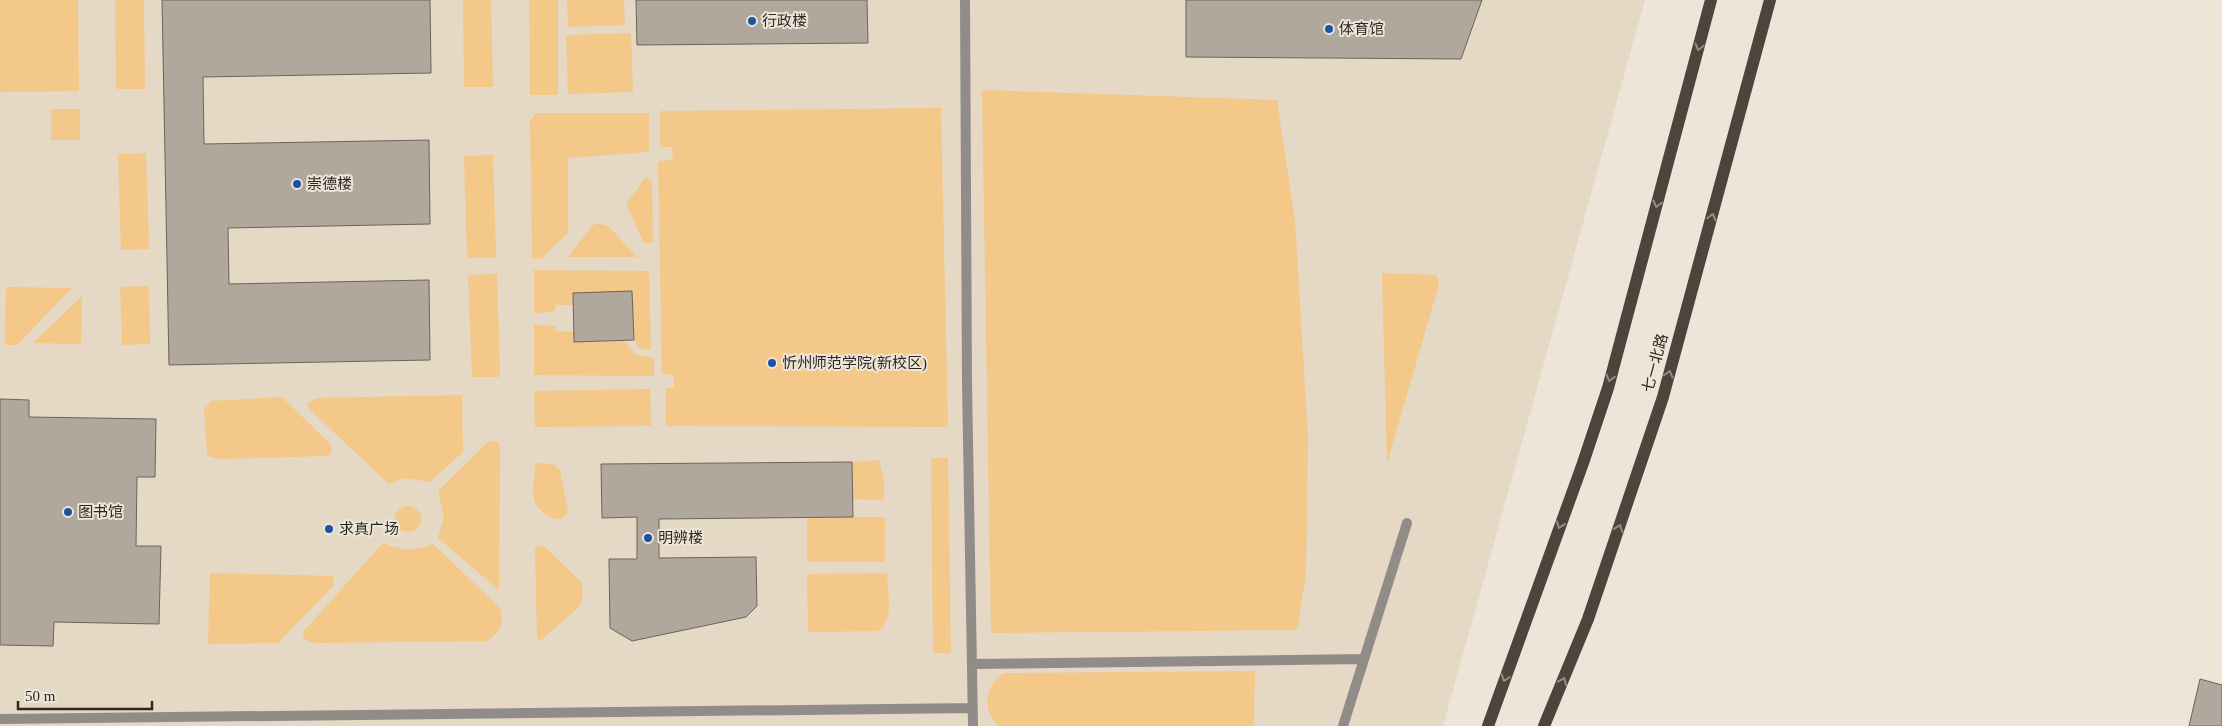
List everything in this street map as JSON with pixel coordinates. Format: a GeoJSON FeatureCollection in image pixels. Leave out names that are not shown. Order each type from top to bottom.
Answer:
{"type":"FeatureCollection","features":[{"type":"Feature","properties":{"kind":"main road"},"geometry":{"type":"LineString","coordinates":[[1488,726],[1583,463],[1608,388],[1711,0]]}},
{"type":"Feature","properties":{"kind":"main road","name":"七一北路"},"geometry":{"type":"LineString","coordinates":[[1544,726],[1588,618],[1663,397],[1770,0]]}},
{"type":"Feature","properties":{"kind":"street"},"geometry":{"type":"LineString","coordinates":[[965,0],[967,383],[973,726]]}},
{"type":"Feature","properties":{"kind":"street"},"geometry":{"type":"LineString","coordinates":[[1343,726],[1407,523]]}},
{"type":"Feature","properties":{"kind":"street"},"geometry":{"type":"LineString","coordinates":[[972,664],[1364,659]]}},
{"type":"Feature","properties":{"kind":"street"},"geometry":{"type":"LineString","coordinates":[[0,719],[973,708]]}},
{"type":"Feature","properties":{"kind":"shaded area","name":"忻州师范学院(新校区)"},"geometry":{"type":"Polygon","coordinates":[[[0,0],[1645,0],[1443,726],[0,726],[0,0]]]}},
{"type":"Feature","properties":{"kind":"shaded area"},"geometry":{"type":"Polygon","coordinates":[[[0,0],[78,0],[79,91],[0,92],[0,0]]]}},
{"type":"Feature","properties":{"kind":"shaded area"},"geometry":{"type":"Polygon","coordinates":[[[115,0],[144,0],[145,89],[116,89],[115,0]]]}},
{"type":"Feature","properties":{"kind":"shaded area"},"geometry":{"type":"Polygon","coordinates":[[[463,0],[491,0],[493,87],[464,87],[463,0]]]}},
{"type":"Feature","properties":{"kind":"shaded area"},"geometry":{"type":"Polygon","coordinates":[[[529,0],[558,0],[558,95],[530,95],[529,0]]]}},
{"type":"Feature","properties":{"kind":"shaded area"},"geometry":{"type":"Polygon","coordinates":[[[567,0],[624,0],[625,25],[568,27],[567,0]]]}},
{"type":"Feature","properties":{"kind":"shaded area"},"geometry":{"type":"Polygon","coordinates":[[[631,33],[633,92],[568,94],[566,35],[631,33]]]}},
{"type":"Feature","properties":{"kind":"shaded area"},"geometry":{"type":"Polygon","coordinates":[[[982,90],[1277,100],[1295,221],[1308,436],[1306,575],[1297,630],[991,633],[982,90]]]}},
{"type":"Feature","properties":{"kind":"shaded area"},"geometry":{"type":"Polygon","coordinates":[[[941,108],[948,427],[666,426],[666,388],[674,388],[674,375],[662,374],[658,161],[673,160],[672,147],[660,147],[660,111],[941,108]]]}},
{"type":"Feature","properties":{"kind":"shaded area"},"geometry":{"type":"Polygon","coordinates":[[[51,109],[80,109],[80,140],[51,140],[51,109]]]}},
{"type":"Feature","properties":{"kind":"shaded area"},"geometry":{"type":"Polygon","coordinates":[[[536,113],[649,113],[649,152],[568,158],[568,233],[542,258],[532,259],[530,121],[536,113]]]}},
{"type":"Feature","properties":{"kind":"shaded area"},"geometry":{"type":"Polygon","coordinates":[[[146,153],[149,249],[121,250],[118,154],[146,153]]]}},
{"type":"Feature","properties":{"kind":"shaded area"},"geometry":{"type":"Polygon","coordinates":[[[493,155],[496,258],[467,258],[464,156],[493,155]]]}},
{"type":"Feature","properties":{"kind":"shaded area"},"geometry":{"type":"Polygon","coordinates":[[[646,177],[652,181],[653,243],[644,243],[626,204],[646,177]]]}},
{"type":"Feature","properties":{"kind":"shaded area"},"geometry":{"type":"Polygon","coordinates":[[[597,223],[608,226],[637,257],[568,257],[592,226],[597,223]]]}},
{"type":"Feature","properties":{"kind":"shaded area"},"geometry":{"type":"Polygon","coordinates":[[[534,270],[649,271],[651,350],[639,348],[634,340],[632,292],[573,293],[573,305],[556,305],[554,312],[534,313],[534,270]]]}},
{"type":"Feature","properties":{"kind":"shaded area"},"geometry":{"type":"Polygon","coordinates":[[[1382,273],[1436,275],[1439,284],[1387,464],[1382,273]]]}},
{"type":"Feature","properties":{"kind":"shaded area"},"geometry":{"type":"Polygon","coordinates":[[[497,274],[500,377],[472,377],[468,275],[497,274]]]}},
{"type":"Feature","properties":{"kind":"shaded area"},"geometry":{"type":"Polygon","coordinates":[[[149,286],[150,344],[122,345],[120,287],[149,286]]]}},
{"type":"Feature","properties":{"kind":"shaded area"},"geometry":{"type":"Polygon","coordinates":[[[6,287],[72,288],[17,345],[5,345],[6,287]]]}},
{"type":"Feature","properties":{"kind":"shaded area"},"geometry":{"type":"Polygon","coordinates":[[[82,296],[81,344],[33,343],[82,296]]]}},
{"type":"Feature","properties":{"kind":"shaded area"},"geometry":{"type":"Polygon","coordinates":[[[534,325],[556,326],[555,331],[574,332],[574,342],[624,341],[637,355],[654,358],[654,376],[534,375],[534,325]]]}},
{"type":"Feature","properties":{"kind":"shaded area"},"geometry":{"type":"Polygon","coordinates":[[[650,389],[651,426],[535,427],[534,391],[650,389]]]}},
{"type":"Feature","properties":{"kind":"shaded area"},"geometry":{"type":"Polygon","coordinates":[[[462,395],[463,452],[430,482],[405,478],[389,484],[308,408],[307,404],[316,398],[462,395]]]}},
{"type":"Feature","properties":{"kind":"shaded area"},"geometry":{"type":"Polygon","coordinates":[[[282,397],[332,446],[332,452],[328,456],[220,459],[210,457],[207,453],[204,410],[211,401],[282,397]]]}},
{"type":"Feature","properties":{"kind":"shaded area"},"geometry":{"type":"Polygon","coordinates":[[[489,441],[499,443],[500,450],[499,590],[438,538],[444,516],[438,491],[489,441]]]}},
{"type":"Feature","properties":{"kind":"shaded area"},"geometry":{"type":"Polygon","coordinates":[[[931,458],[948,458],[951,653],[933,653],[931,458]]]}},
{"type":"Feature","properties":{"kind":"shaded area"},"geometry":{"type":"Polygon","coordinates":[[[879,460],[884,479],[884,500],[852,499],[852,462],[879,460]]]}},
{"type":"Feature","properties":{"kind":"shaded area"},"geometry":{"type":"Polygon","coordinates":[[[535,464],[555,465],[560,470],[568,511],[560,519],[548,516],[535,503],[533,491],[535,464]]]}},
{"type":"Feature","properties":{"kind":"shaded area"},"geometry":{"type":"Polygon","coordinates":[[[408,506],[417,510],[421,519],[417,528],[408,532],[399,528],[395,519],[399,510],[408,506]]]}},
{"type":"Feature","properties":{"kind":"shaded area"},"geometry":{"type":"Polygon","coordinates":[[[807,517],[885,517],[885,562],[807,562],[807,517]]]}},
{"type":"Feature","properties":{"kind":"shaded area"},"geometry":{"type":"Polygon","coordinates":[[[383,543],[396,548],[408,549],[421,548],[433,544],[501,609],[502,619],[498,631],[487,641],[309,642],[304,638],[303,632],[383,543]]]}},
{"type":"Feature","properties":{"kind":"shaded area"},"geometry":{"type":"Polygon","coordinates":[[[541,545],[581,582],[583,590],[582,601],[578,608],[540,641],[537,639],[535,548],[541,545]]]}},
{"type":"Feature","properties":{"kind":"shaded area"},"geometry":{"type":"Polygon","coordinates":[[[210,573],[333,576],[334,585],[278,643],[208,644],[210,573]]]}},
{"type":"Feature","properties":{"kind":"shaded area"},"geometry":{"type":"Polygon","coordinates":[[[887,573],[889,605],[887,621],[878,631],[808,632],[807,574],[887,573]]]}},
{"type":"Feature","properties":{"kind":"shaded area"},"geometry":{"type":"Polygon","coordinates":[[[1255,671],[1254,726],[999,726],[990,713],[988,706],[989,691],[992,684],[1004,673],[1255,671]]]}},
{"type":"Feature","properties":{"kind":"building","name":"崇德楼"},"geometry":{"type":"Polygon","coordinates":[[[162,0],[430,0],[431,73],[203,77],[204,144],[429,140],[430,224],[228,228],[229,284],[429,280],[430,360],[169,365],[162,0]]]}},
{"type":"Feature","properties":{"kind":"building","name":"行政楼"},"geometry":{"type":"Polygon","coordinates":[[[636,0],[867,0],[868,43],[637,45],[636,0]]]}},
{"type":"Feature","properties":{"kind":"building","name":"体育馆"},"geometry":{"type":"Polygon","coordinates":[[[1186,0],[1482,0],[1461,59],[1186,57],[1186,0]]]}},
{"type":"Feature","properties":{"kind":"building"},"geometry":{"type":"Polygon","coordinates":[[[632,291],[634,340],[574,342],[573,293],[632,291]]]}},
{"type":"Feature","properties":{"kind":"building","name":"图书馆"},"geometry":{"type":"Polygon","coordinates":[[[0,399],[29,400],[29,417],[156,419],[155,477],[137,477],[136,546],[161,546],[159,624],[54,622],[53,646],[0,645],[0,399]]]}},
{"type":"Feature","properties":{"kind":"building","name":"明辨楼"},"geometry":{"type":"Polygon","coordinates":[[[852,462],[853,517],[659,519],[659,558],[756,557],[757,606],[746,617],[632,641],[610,628],[609,559],[637,559],[637,517],[602,518],[601,464],[852,462]]]}},
{"type":"Feature","properties":{"kind":"building"},"geometry":{"type":"Polygon","coordinates":[[[2200,679],[2222,685],[2222,726],[2189,726],[2200,679]]]}},
{"type":"Feature","properties":{"kind":"place","name":"行政楼"},"geometry":{"type":"Point","coordinates":[752,21]}},
{"type":"Feature","properties":{"kind":"place","name":"体育馆"},"geometry":{"type":"Point","coordinates":[1329,29]}},
{"type":"Feature","properties":{"kind":"place","name":"崇德楼"},"geometry":{"type":"Point","coordinates":[297,184]}},
{"type":"Feature","properties":{"kind":"place","name":"忻州师范学院(新校区)"},"geometry":{"type":"Point","coordinates":[772,363]}},
{"type":"Feature","properties":{"kind":"place","name":"图书馆"},"geometry":{"type":"Point","coordinates":[68,512]}},
{"type":"Feature","properties":{"kind":"place","name":"求真广场"},"geometry":{"type":"Point","coordinates":[329,529]}},
{"type":"Feature","properties":{"kind":"place","name":"明辨楼"},"geometry":{"type":"Point","coordinates":[648,538]}}]}
